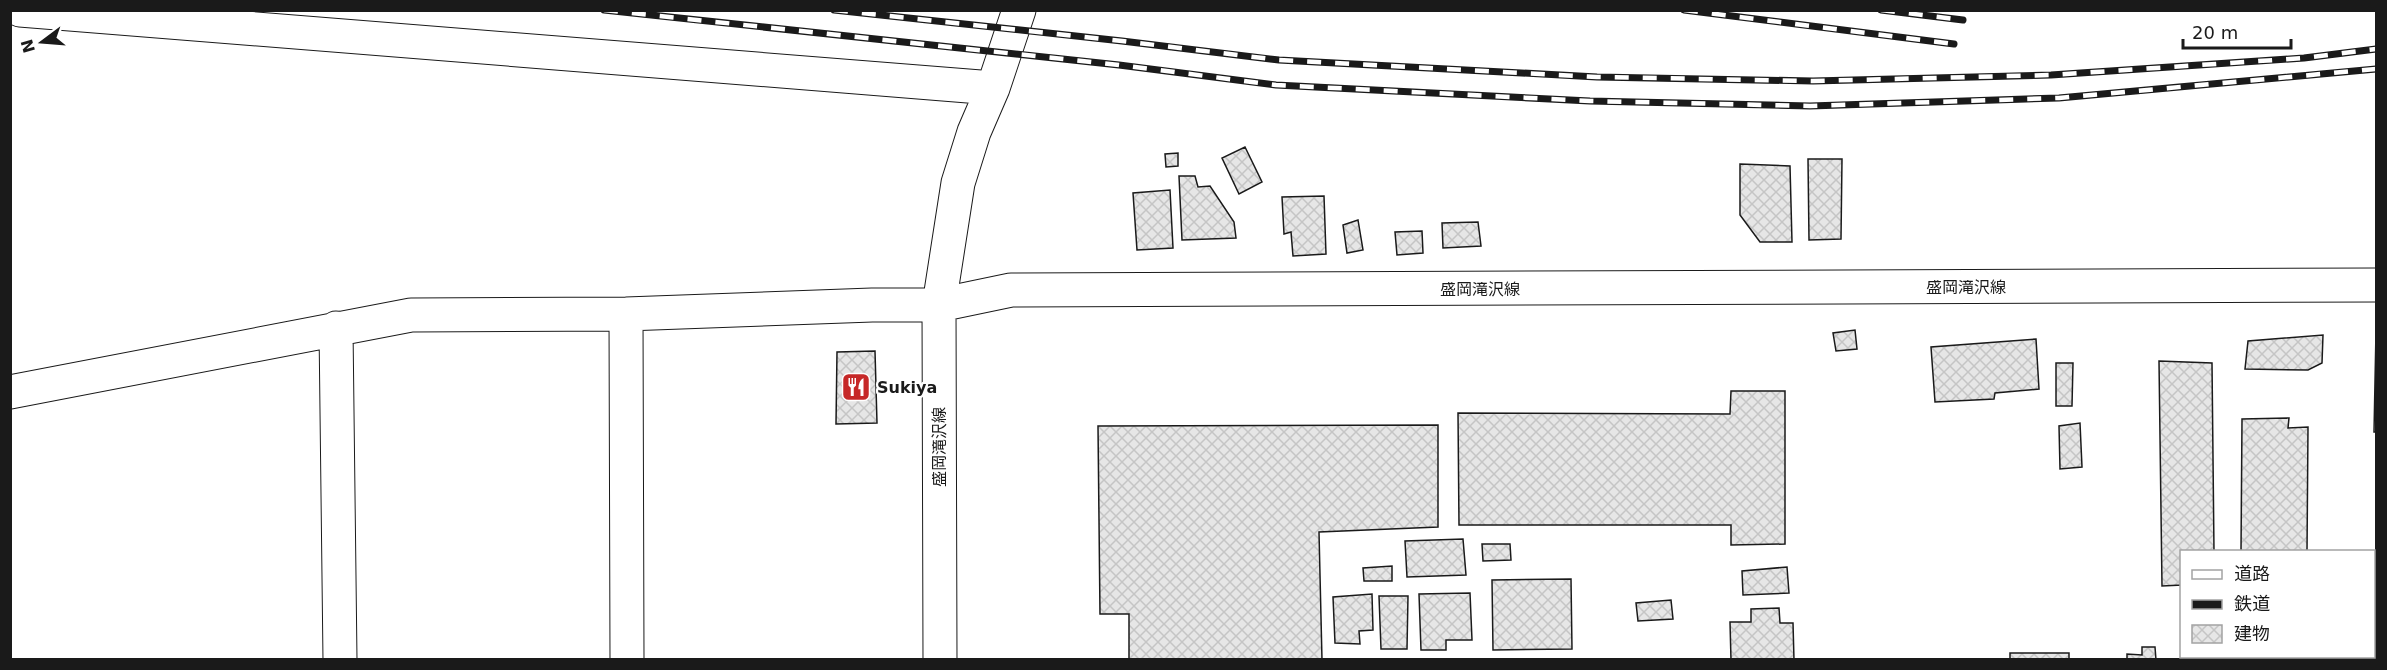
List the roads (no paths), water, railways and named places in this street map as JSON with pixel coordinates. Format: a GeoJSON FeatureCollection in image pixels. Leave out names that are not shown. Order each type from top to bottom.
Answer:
{"type":"FeatureCollection","features":[{"type":"Feature","properties":{"kind":"street"},"geometry":{"type":"LineString","coordinates":[[20,10],[993,88]]}},
{"type":"Feature","properties":{"kind":"street"},"geometry":{"type":"LineString","coordinates":[[10,392],[411,315],[626,314],[872,305],[939,305],[958,183],[974,132],[993,88],[1019,10]]}},
{"type":"Feature","properties":{"kind":"street","name":"盛岡滝沢線"},"geometry":{"type":"LineString","coordinates":[[940,660],[939,305],[1011,291],[2376,285]]}},
{"type":"Feature","properties":{"kind":"street"},"geometry":{"type":"LineString","coordinates":[[626,314],[627,660]]}},
{"type":"Feature","properties":{"kind":"street"},"geometry":{"type":"LineString","coordinates":[[336,328],[340,660]]}},
{"type":"Feature","properties":{"kind":"railway"},"geometry":{"type":"LineString","coordinates":[[604,10],[1119,65],[1276,85],[1590,101],[1810,106],[2059,98],[2376,69]]}},
{"type":"Feature","properties":{"kind":"railway"},"geometry":{"type":"LineString","coordinates":[[834,10],[1279,60],[1597,77],[1813,81],[2051,75],[2304,58],[2376,49]]}},
{"type":"Feature","properties":{"kind":"railway"},"geometry":{"type":"LineString","coordinates":[[1684,10],[1954,44]]}},
{"type":"Feature","properties":{"kind":"railway"},"geometry":{"type":"LineString","coordinates":[[1881,10],[1963,20]]}},
{"type":"Feature","properties":{"kind":"place","name":"Sukiya"},"geometry":{"type":"Point","coordinates":[856,387]}}]}
